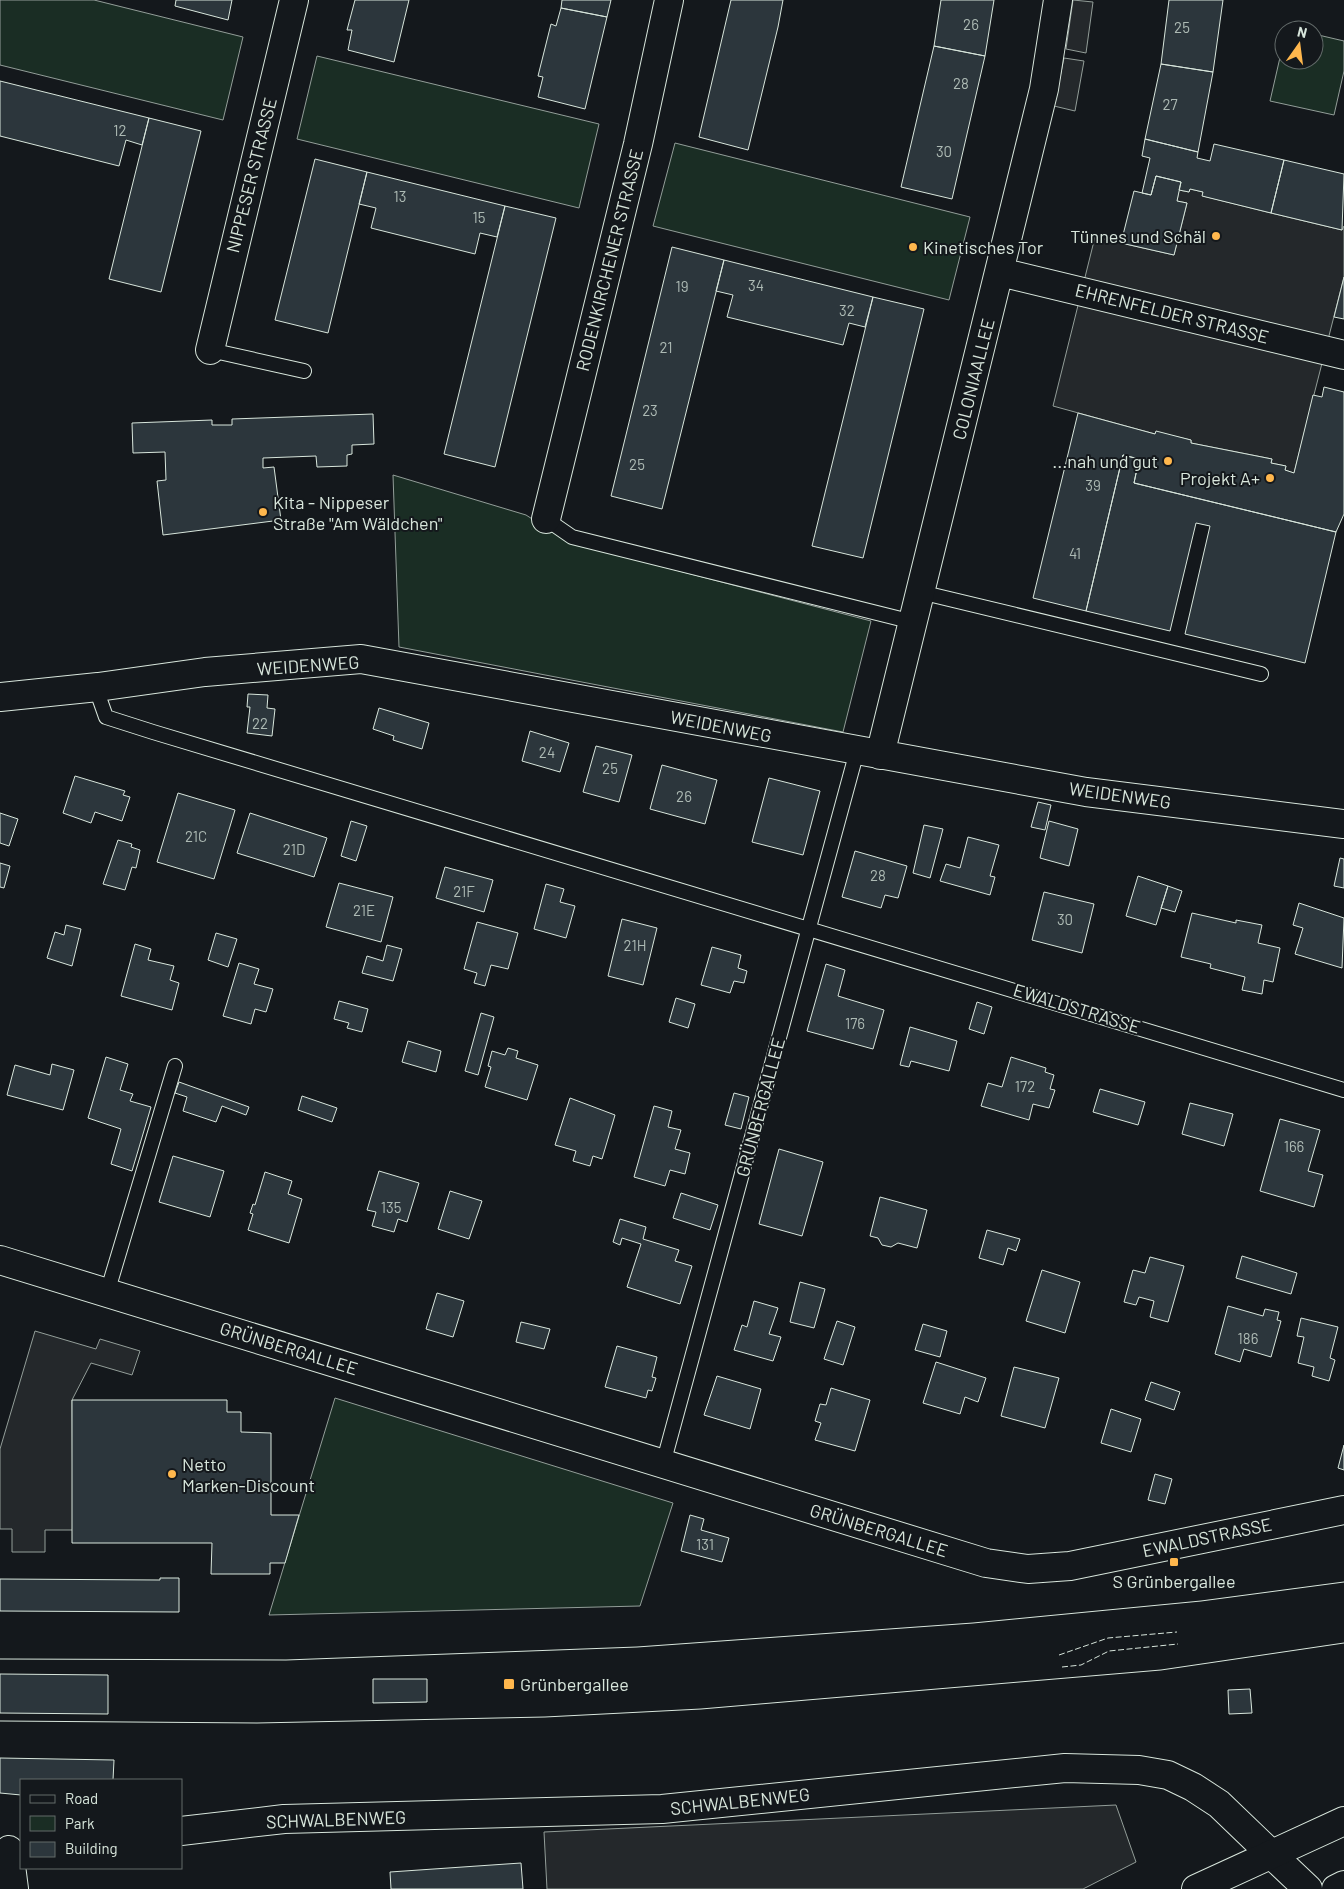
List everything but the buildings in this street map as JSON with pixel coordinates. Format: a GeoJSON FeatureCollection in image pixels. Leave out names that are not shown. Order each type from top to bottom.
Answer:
{"type":"FeatureCollection","features":[{"type":"Feature","properties":{"kind":"street","name":"NIPPESER STRASSE"},"geometry":{"type":"LineString","coordinates":[[210,350],[294,0]]}},
{"type":"Feature","properties":{"kind":"street","name":"RODENKIRCHENER STRASSE"},"geometry":{"type":"LineString","coordinates":[[546,518],[638,144],[669,0]]}},
{"type":"Feature","properties":{"kind":"street","name":"COLONIAALLEE"},"geometry":{"type":"LineString","coordinates":[[868,753],[913,622],[1044,89],[1058,0]]}},
{"type":"Feature","properties":{"kind":"street","name":"EHRENFELDER STRASSE"},"geometry":{"type":"LineString","coordinates":[[1000,272],[1344,355]]}},
{"type":"Feature","properties":{"kind":"street","name":"WEIDENWEG"},"geometry":{"type":"LineString","coordinates":[[0,697],[98,687],[205,672],[361,659],[1086,792],[1344,824]]}},
{"type":"Feature","properties":{"kind":"street","name":"GRÜNBERGALLEE"},"geometry":{"type":"LineString","coordinates":[[0,1260],[986,1563],[1028,1569],[1070,1566]]}},
{"type":"Feature","properties":{"kind":"street","name":"EWALDSTRASSE"},"geometry":{"type":"LineString","coordinates":[[1070,1566],[1344,1510]]}},
{"type":"Feature","properties":{"kind":"street","name":"SCHWALBENWEG"},"geometry":{"type":"LineString","coordinates":[[182,1831],[284,1819],[662,1809],[1065,1768],[1139,1770],[1168,1776],[1193,1787],[1219,1804],[1271,1854]]}},
{"type":"Feature","properties":{"kind":"street"},"geometry":{"type":"LineString","coordinates":[[1196,1889],[1344,1821]]}},
{"type":"Feature","properties":{"kind":"street"},"geometry":{"type":"LineString","coordinates":[[10,1850],[14,1889]]}},
{"type":"Feature","properties":{"kind":"street"},"geometry":{"type":"LineString","coordinates":[[1271,1854],[1308,1889]]}},
{"type":"Feature","properties":{"kind":"street"},"geometry":{"type":"LineString","coordinates":[[1336,1889],[1344,1885]]}},
{"type":"Feature","properties":{"kind":"lane"},"geometry":{"type":"LineString","coordinates":[[210,350],[304,371]]}},
{"type":"Feature","properties":{"kind":"lane"},"geometry":{"type":"LineString","coordinates":[[546,518],[572,537],[913,622]]}},
{"type":"Feature","properties":{"kind":"lane"},"geometry":{"type":"LineString","coordinates":[[920,592],[1261,674]]}},
{"type":"Feature","properties":{"kind":"lane"},"geometry":{"type":"LineString","coordinates":[[98,687],[106,717],[809,927]]}},
{"type":"Feature","properties":{"kind":"lane","name":"GRÜNBERGALLEE"},"geometry":{"type":"LineString","coordinates":[[663,1464],[809,927],[868,753]]}},
{"type":"Feature","properties":{"kind":"lane","name":"EWALDSTRASSE"},"geometry":{"type":"LineString","coordinates":[[809,927],[1344,1090]]}},
{"type":"Feature","properties":{"kind":"lane"},"geometry":{"type":"LineString","coordinates":[[108,1293],[175,1066]]}},
{"type":"Feature","properties":{"kind":"green space"},"geometry":{"type":"Polygon","coordinates":[[[0,0],[94,0],[243,37],[223,120],[0,65],[0,0]]]}},
{"type":"Feature","properties":{"kind":"green space"},"geometry":{"type":"Polygon","coordinates":[[[1324,36],[1344,41],[1344,71],[1334,115],[1270,101],[1277,70],[1324,70],[1324,36]]]}},
{"type":"Feature","properties":{"kind":"green space"},"geometry":{"type":"Polygon","coordinates":[[[317,56],[599,124],[579,208],[297,139],[317,56]]]}},
{"type":"Feature","properties":{"kind":"green space"},"geometry":{"type":"Polygon","coordinates":[[[675,143],[970,217],[949,300],[653,226],[675,143]]]}},
{"type":"Feature","properties":{"kind":"green space"},"geometry":{"type":"Polygon","coordinates":[[[393,475],[526,515],[568,542],[871,621],[843,732],[399,647],[393,475]]]}},
{"type":"Feature","properties":{"kind":"green space"},"geometry":{"type":"Polygon","coordinates":[[[335,1398],[673,1503],[640,1606],[269,1615],[335,1398]]]}},
{"type":"Feature","properties":{"kind":"shaded area"},"geometry":{"type":"Polygon","coordinates":[[[1073,0],[1093,2],[1086,53],[1066,49],[1073,0]]]}},
{"type":"Feature","properties":{"kind":"shaded area"},"geometry":{"type":"Polygon","coordinates":[[[1064,58],[1084,61],[1075,111],[1054,106],[1064,58]]]}},
{"type":"Feature","properties":{"kind":"shaded area"},"geometry":{"type":"Polygon","coordinates":[[[1190,189],[1203,192],[1203,196],[1271,213],[1342,230],[1344,226],[1344,277],[1294,473],[1285,470],[1286,466],[1271,463],[1272,459],[1191,443],[1191,440],[1156,432],[1155,434],[1053,406],[1095,237],[1174,255],[1187,203],[1177,201],[1179,190],[1189,192],[1190,189]]]}},
{"type":"Feature","properties":{"kind":"shaded area"},"geometry":{"type":"Polygon","coordinates":[[[35,1331],[96,1349],[100,1339],[140,1351],[132,1375],[91,1363],[72,1400],[73,1530],[45,1530],[45,1552],[12,1552],[12,1529],[0,1529],[0,1449],[35,1331]]]}},
{"type":"Feature","properties":{"kind":"shaded area"},"geometry":{"type":"Polygon","coordinates":[[[1116,1805],[1136,1862],[1083,1889],[547,1889],[544,1832],[1116,1805]]]}},
{"type":"Feature","properties":{"kind":"tram line"},"geometry":{"type":"LineString","coordinates":[[0,1659],[286,1660],[637,1647],[973,1623],[1201,1601],[1344,1582]]}},
{"type":"Feature","properties":{"kind":"tram line"},"geometry":{"type":"LineString","coordinates":[[0,1721],[257,1723],[545,1717],[701,1709],[1161,1670],[1344,1643]]}},
{"type":"Feature","properties":{"kind":"fence"},"geometry":{"type":"LineString","coordinates":[[1059,1655],[1108,1638],[1177,1632]]}},
{"type":"Feature","properties":{"kind":"fence"},"geometry":{"type":"LineString","coordinates":[[1062,1667],[1081,1665],[1109,1651],[1178,1644]]}},
{"type":"Feature","properties":{"kind":"place","name":"Tünnes und Schäl"},"geometry":{"type":"Point","coordinates":[1216,236]}},
{"type":"Feature","properties":{"kind":"place","name":"Kinetisches Tor"},"geometry":{"type":"Point","coordinates":[913,247]}},
{"type":"Feature","properties":{"kind":"place","name":"...nah und gut"},"geometry":{"type":"Point","coordinates":[1168,461]}},
{"type":"Feature","properties":{"kind":"place","name":"Projekt A+"},"geometry":{"type":"Point","coordinates":[1270,478]}},
{"type":"Feature","properties":{"kind":"place","name":"Kita - Nippeser Straße \"Am Wäldchen\""},"geometry":{"type":"Point","coordinates":[263,512]}},
{"type":"Feature","properties":{"kind":"place","name":"Netto Marken-Discount"},"geometry":{"type":"Point","coordinates":[172,1474]}},
{"type":"Feature","properties":{"kind":"place","name":"S Grünbergallee"},"geometry":{"type":"Point","coordinates":[1174,1562]}},
{"type":"Feature","properties":{"kind":"place","name":"Grünbergallee"},"geometry":{"type":"Point","coordinates":[509,1684]}}]}
